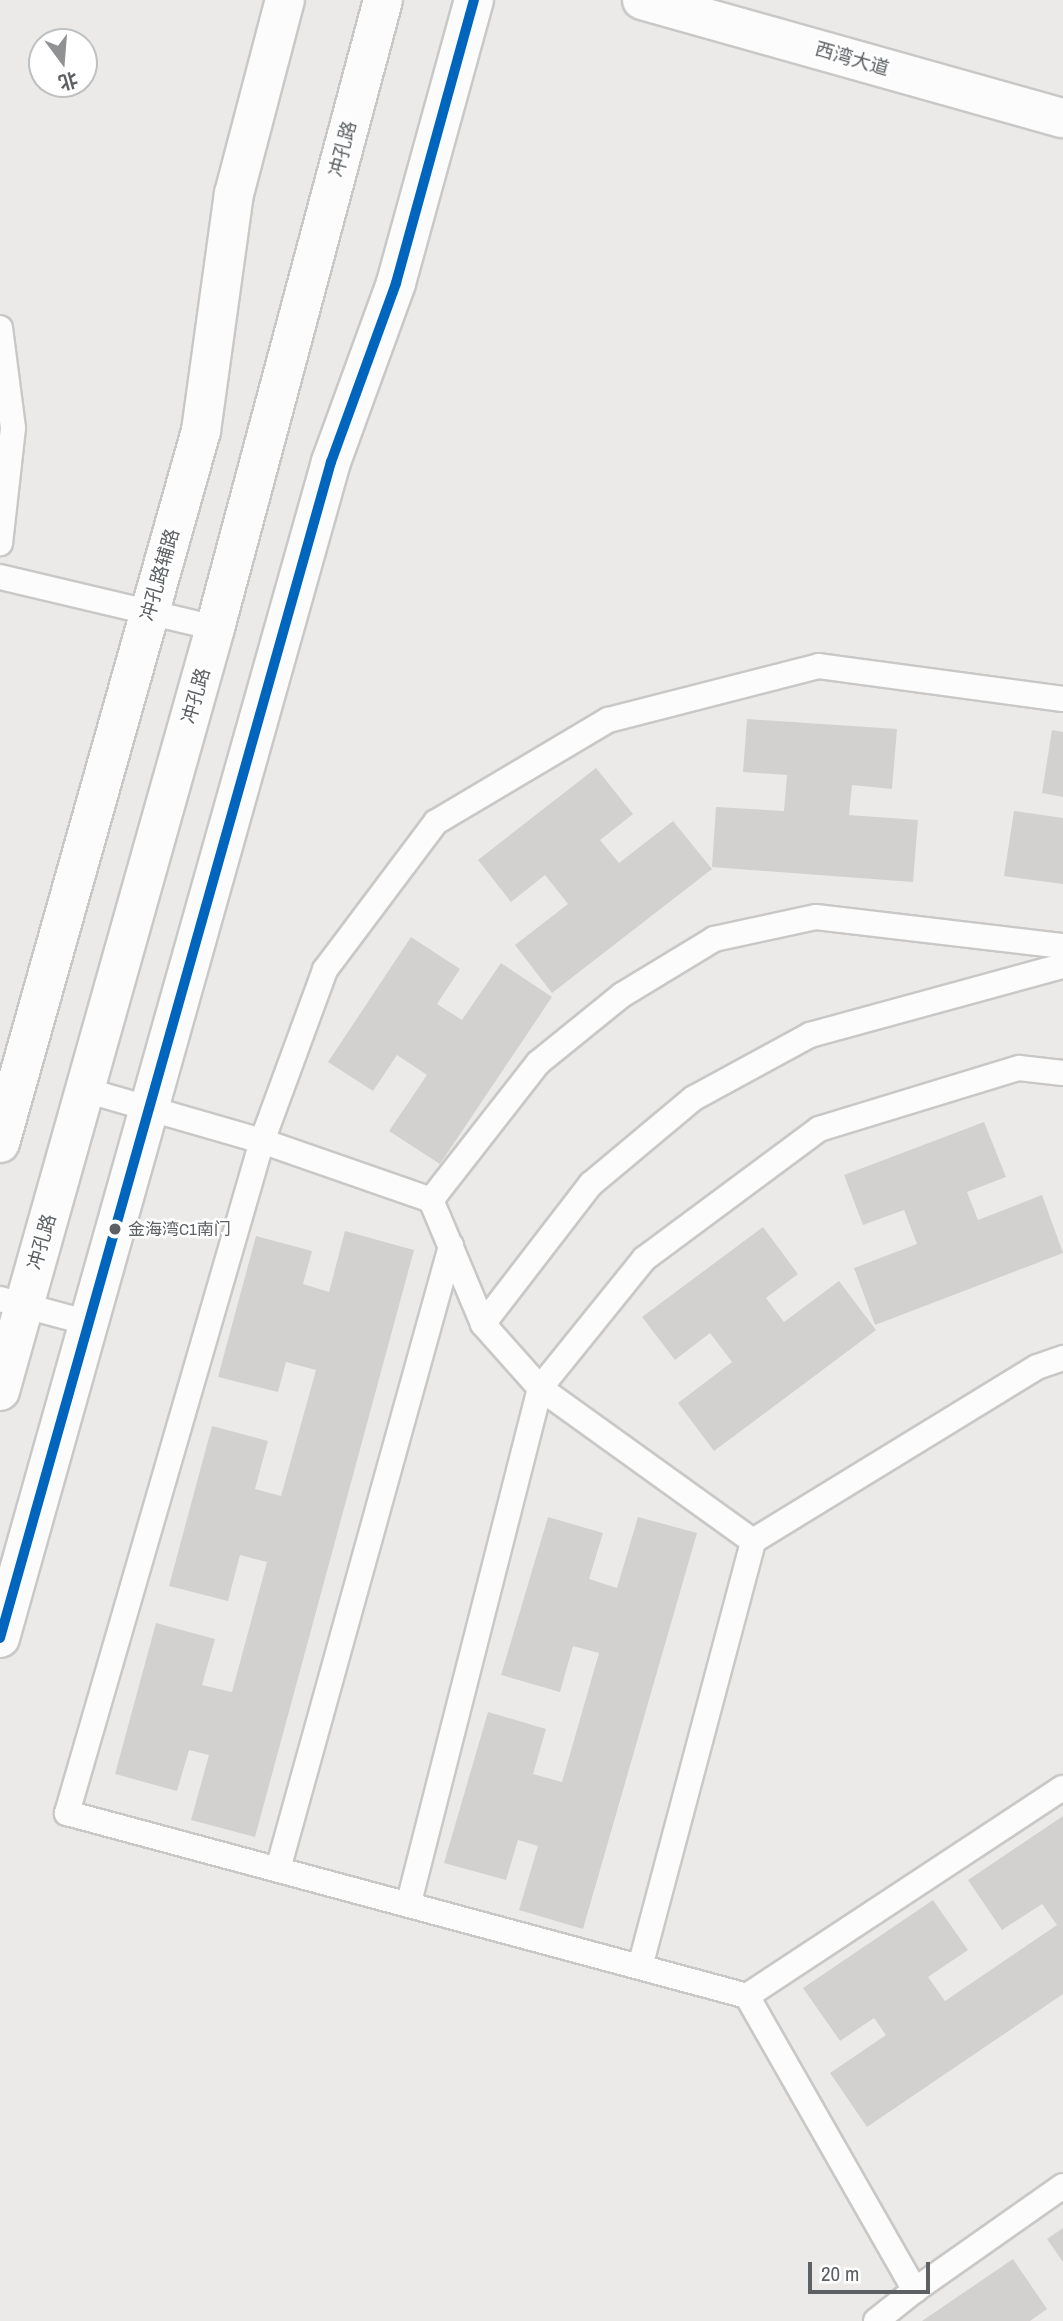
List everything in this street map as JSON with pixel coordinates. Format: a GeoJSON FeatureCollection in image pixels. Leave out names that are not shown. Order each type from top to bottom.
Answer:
{"type":"FeatureCollection","features":[{"type":"Feature","properties":{"kind":"street","name":"冲孔路辅路"},"geometry":{"type":"LineString","coordinates":[[0,1143],[201,431],[234,194],[285,0]]}},
{"type":"Feature","properties":{"kind":"street","name":"冲孔路"},"geometry":{"type":"LineString","coordinates":[[0,1391],[12,1301],[85,1090],[215,628],[383,0]]}},
{"type":"Feature","properties":{"kind":"street"},"geometry":{"type":"LineString","coordinates":[[0,1638],[331,462],[396,283],[474,0]]}},
{"type":"Feature","properties":{"kind":"street","name":"西湾大道"},"geometry":{"type":"LineString","coordinates":[[642,0],[1063,118]]}},
{"type":"Feature","properties":{"kind":"lane"},"geometry":{"type":"LineString","coordinates":[[0,328],[13,428],[0,543]]}},
{"type":"Feature","properties":{"kind":"lane"},"geometry":{"type":"LineString","coordinates":[[0,577],[215,628]]}},
{"type":"Feature","properties":{"kind":"lane"},"geometry":{"type":"LineString","coordinates":[[915,2290],[747,1996],[641,1963],[67,1813],[262,1140],[325,970],[436,822],[608,720],[819,666],[1063,699]]}},
{"type":"Feature","properties":{"kind":"lane"},"geometry":{"type":"LineString","coordinates":[[431,1200],[538,1063],[622,995],[714,939],[816,917],[1063,946]]}},
{"type":"Feature","properties":{"kind":"lane"},"geometry":{"type":"LineString","coordinates":[[483,1324],[591,1184],[694,1098],[810,1035],[1063,966]]}},
{"type":"Feature","properties":{"kind":"lane"},"geometry":{"type":"LineString","coordinates":[[409,1902],[540,1388],[644,1259],[819,1129],[1019,1068],[1063,1073]]}},
{"type":"Feature","properties":{"kind":"lane"},"geometry":{"type":"LineString","coordinates":[[85,1090],[262,1140],[431,1200],[483,1324],[540,1388],[753,1541]]}},
{"type":"Feature","properties":{"kind":"lane"},"geometry":{"type":"LineString","coordinates":[[278,1869],[451,1246]]}},
{"type":"Feature","properties":{"kind":"lane"},"geometry":{"type":"LineString","coordinates":[[12,1301],[89,1323]]}},
{"type":"Feature","properties":{"kind":"lane"},"geometry":{"type":"LineString","coordinates":[[641,1963],[753,1541],[1037,1367],[1063,1358]]}},
{"type":"Feature","properties":{"kind":"lane"},"geometry":{"type":"LineString","coordinates":[[747,1996],[1063,1787]]}},
{"type":"Feature","properties":{"kind":"lane"},"geometry":{"type":"LineString","coordinates":[[876,2321],[915,2290],[1063,2186]]}},
{"type":"Feature","properties":{"kind":"building"},"geometry":{"type":"Polygon","coordinates":[[[747,719],[897,729],[892,789],[852,785],[849,815],[918,820],[913,882],[712,867],[716,807],[784,811],[787,775],[743,772],[747,719]]]}},
{"type":"Feature","properties":{"kind":"building"},"geometry":{"type":"Polygon","coordinates":[[[1052,730],[1063,732],[1063,797],[1042,793],[1052,730]]]}},
{"type":"Feature","properties":{"kind":"building"},"geometry":{"type":"Polygon","coordinates":[[[596,768],[633,814],[600,840],[619,863],[673,821],[712,869],[552,993],[515,945],[568,904],[545,875],[511,902],[478,860],[596,768]]]}},
{"type":"Feature","properties":{"kind":"building"},"geometry":{"type":"Polygon","coordinates":[[[1014,811],[1063,818],[1063,884],[1004,876],[1014,811]]]}},
{"type":"Feature","properties":{"kind":"building"},"geometry":{"type":"Polygon","coordinates":[[[411,937],[460,969],[437,1004],[462,1020],[501,963],[552,997],[440,1164],[389,1131],[427,1075],[397,1055],[373,1091],[328,1062],[411,937]]]}},
{"type":"Feature","properties":{"kind":"building"},"geometry":{"type":"Polygon","coordinates":[[[984,1122],[1006,1177],[967,1192],[978,1220],[1042,1195],[1063,1253],[875,1325],[854,1268],[917,1244],[904,1210],[863,1225],[844,1175],[984,1122]]]}},
{"type":"Feature","properties":{"kind":"building"},"geometry":{"type":"Polygon","coordinates":[[[763,1227],[798,1274],[766,1298],[784,1322],[839,1281],[876,1330],[714,1451],[678,1403],[732,1362],[710,1333],[675,1360],[642,1317],[763,1227]]]}},
{"type":"Feature","properties":{"kind":"building"},"geometry":{"type":"Polygon","coordinates":[[[345,1231],[414,1250],[255,1837],[191,1820],[209,1755],[189,1750],[177,1791],[115,1774],[156,1623],[215,1639],[202,1685],[232,1692],[267,1562],[240,1555],[228,1601],[169,1586],[212,1426],[268,1441],[255,1489],[281,1496],[316,1370],[286,1362],[278,1392],[218,1377],[256,1236],[312,1251],[303,1284],[329,1292],[345,1231]]]}},
{"type":"Feature","properties":{"kind":"building"},"geometry":{"type":"Polygon","coordinates":[[[548,1517],[603,1533],[589,1579],[617,1588],[638,1517],[697,1533],[583,1929],[519,1910],[538,1846],[518,1840],[506,1880],[444,1863],[488,1712],[546,1729],[533,1774],[562,1782],[599,1653],[573,1646],[560,1692],[501,1675],[548,1517]]]}},
{"type":"Feature","properties":{"kind":"building"},"geometry":{"type":"Polygon","coordinates":[[[1063,1816],[1063,1994],[867,2127],[830,2073],[886,2035],[874,2018],[840,2041],[803,1988],[933,1900],[968,1950],[928,1977],[945,2001],[1057,1925],[1042,1904],[1002,1930],[968,1880],[1063,1816]]]}},
{"type":"Feature","properties":{"kind":"building"},"geometry":{"type":"Polygon","coordinates":[[[1063,2228],[1063,2262],[1047,2239],[1063,2228]]]}},
{"type":"Feature","properties":{"kind":"building"},"geometry":{"type":"Polygon","coordinates":[[[1013,2259],[1047,2309],[1030,2321],[922,2321],[1013,2259]]]}},
{"type":"Feature","properties":{"kind":"transit line"},"geometry":{"type":"LineString","coordinates":[[0,1638],[331,462],[396,283],[474,0]]}},
{"type":"Feature","properties":{"kind":"place","name":"金海湾C1南门"},"geometry":{"type":"Point","coordinates":[115,1229]}}]}
